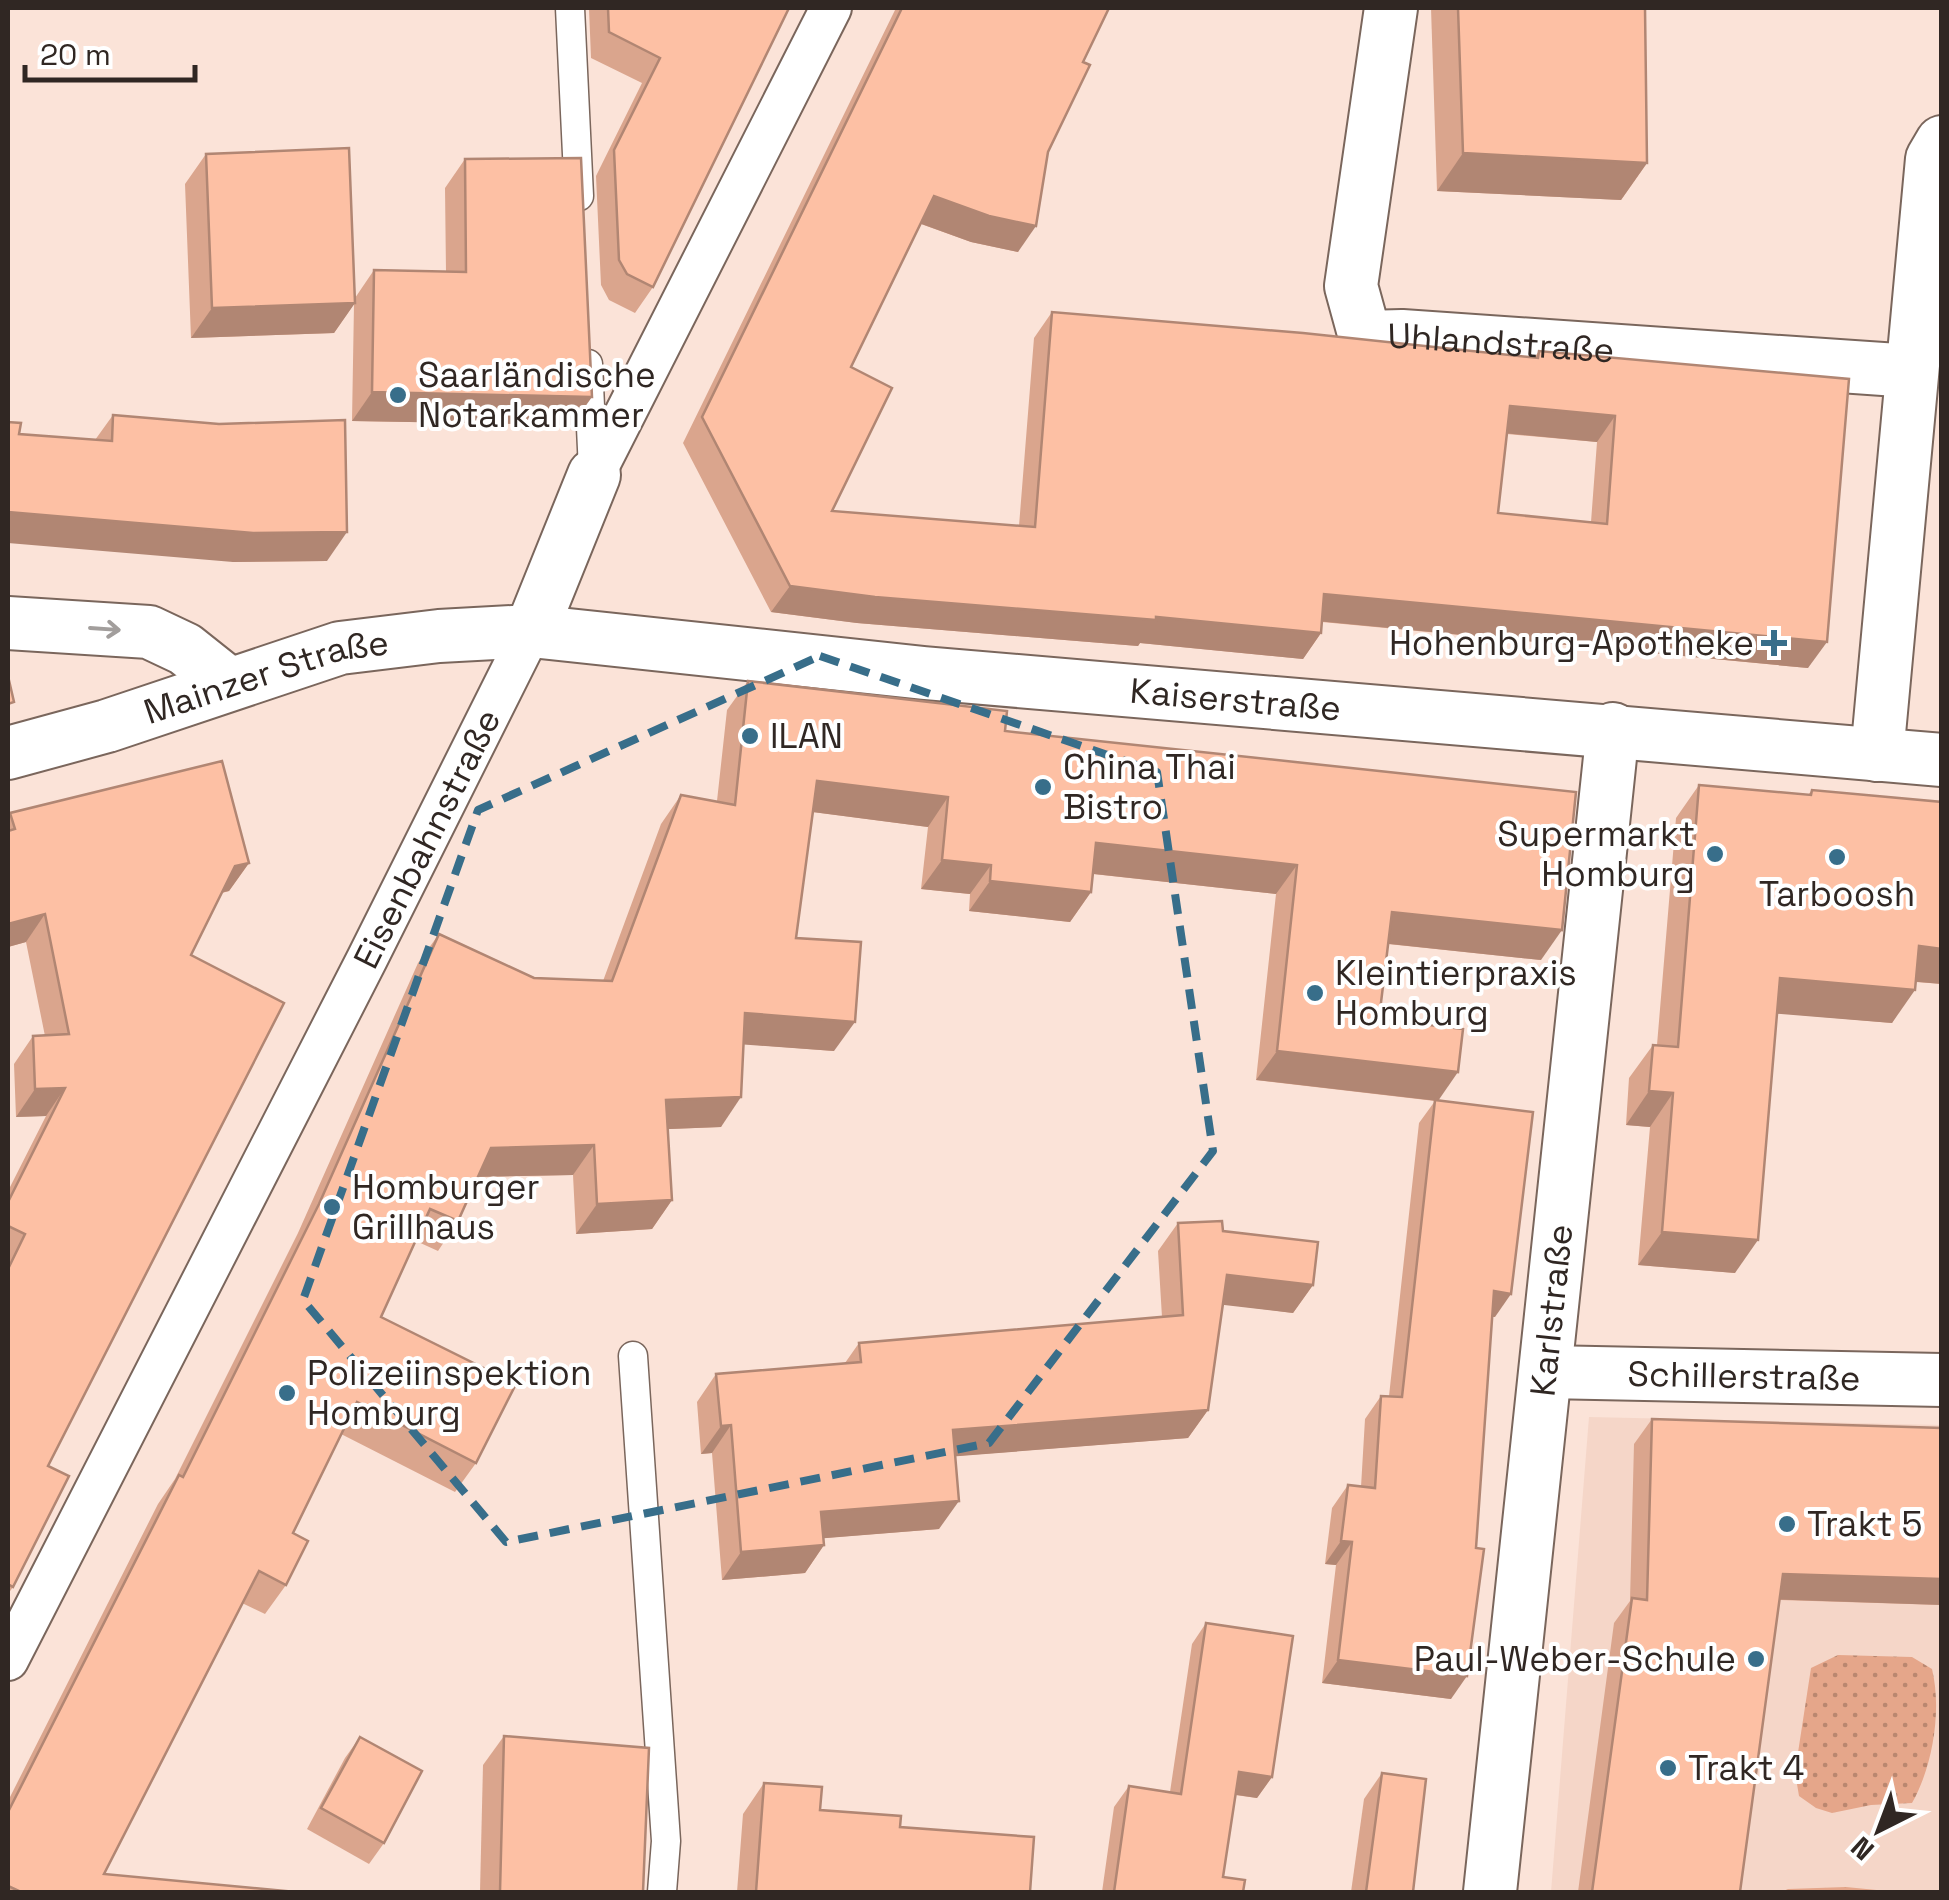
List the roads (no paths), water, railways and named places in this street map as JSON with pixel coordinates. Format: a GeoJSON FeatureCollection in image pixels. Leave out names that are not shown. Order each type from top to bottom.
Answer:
{"type":"FeatureCollection","features":[{"type":"Feature","properties":{"kind":"street","name":"Eisenbahnstraße"},"geometry":{"type":"LineString","coordinates":[[8,1660],[531,631],[594,475],[831,8]]}},
{"type":"Feature","properties":{"kind":"street","name":"Uhlandstraße"},"geometry":{"type":"LineString","coordinates":[[1392,8],[1350,286],[1365,338],[1402,336],[1912,371]]}},
{"type":"Feature","properties":{"kind":"street"},"geometry":{"type":"LineString","coordinates":[[1877,755],[1932,158],[1942,142]]}},
{"type":"Feature","properties":{"kind":"street"},"geometry":{"type":"LineString","coordinates":[[8,623],[149,632],[185,649],[228,684]]}},
{"type":"Feature","properties":{"kind":"street","name":"Kaiserstraße"},"geometry":{"type":"LineString","coordinates":[[531,631],[924,672],[1942,760]]}},
{"type":"Feature","properties":{"kind":"street","name":"Mainzer Straße"},"geometry":{"type":"LineString","coordinates":[[8,753],[107,726],[340,648],[439,636],[531,631]]}},
{"type":"Feature","properties":{"kind":"street","name":"Karlstraße"},"geometry":{"type":"LineString","coordinates":[[1490,1892],[1613,730]]}},
{"type":"Feature","properties":{"kind":"street","name":"Schillerstraße"},"geometry":{"type":"LineString","coordinates":[[1546,1372],[1942,1380]]}},
{"type":"Feature","properties":{"kind":"lane"},"geometry":{"type":"LineString","coordinates":[[570,8],[580,220]]}},
{"type":"Feature","properties":{"kind":"lane"},"geometry":{"type":"LineString","coordinates":[[586,338],[594,475]]}},
{"type":"Feature","properties":{"kind":"lane"},"geometry":{"type":"LineString","coordinates":[[633,1356],[666,1841],[662,1892]]}},
{"type":"Feature","properties":{"kind":"place","name":"Saarländische Notarkammer"},"geometry":{"type":"Point","coordinates":[398,395]}},
{"type":"Feature","properties":{"kind":"place","name":"Hohenburg-Apotheke"},"geometry":{"type":"Point","coordinates":[1774,643]}},
{"type":"Feature","properties":{"kind":"place","name":"ILAN"},"geometry":{"type":"Point","coordinates":[750,736]}},
{"type":"Feature","properties":{"kind":"place","name":"China Thai Bistro"},"geometry":{"type":"Point","coordinates":[1043,787]}},
{"type":"Feature","properties":{"kind":"place","name":"Supermarkt Homburg"},"geometry":{"type":"Point","coordinates":[1715,854]}},
{"type":"Feature","properties":{"kind":"place","name":"Tarboosh"},"geometry":{"type":"Point","coordinates":[1837,857]}},
{"type":"Feature","properties":{"kind":"place","name":"Kleintierpraxis Homburg"},"geometry":{"type":"Point","coordinates":[1315,993]}},
{"type":"Feature","properties":{"kind":"place","name":"Homburger Grillhaus"},"geometry":{"type":"Point","coordinates":[332,1207]}},
{"type":"Feature","properties":{"kind":"place","name":"Polizeiinspektion Homburg"},"geometry":{"type":"Point","coordinates":[287,1393]}},
{"type":"Feature","properties":{"kind":"place","name":"Trakt 5"},"geometry":{"type":"Point","coordinates":[1787,1524]}},
{"type":"Feature","properties":{"kind":"place","name":"Paul-Weber-Schule"},"geometry":{"type":"Point","coordinates":[1756,1659]}},
{"type":"Feature","properties":{"kind":"place","name":"Trakt 4"},"geometry":{"type":"Point","coordinates":[1668,1768]}}]}
